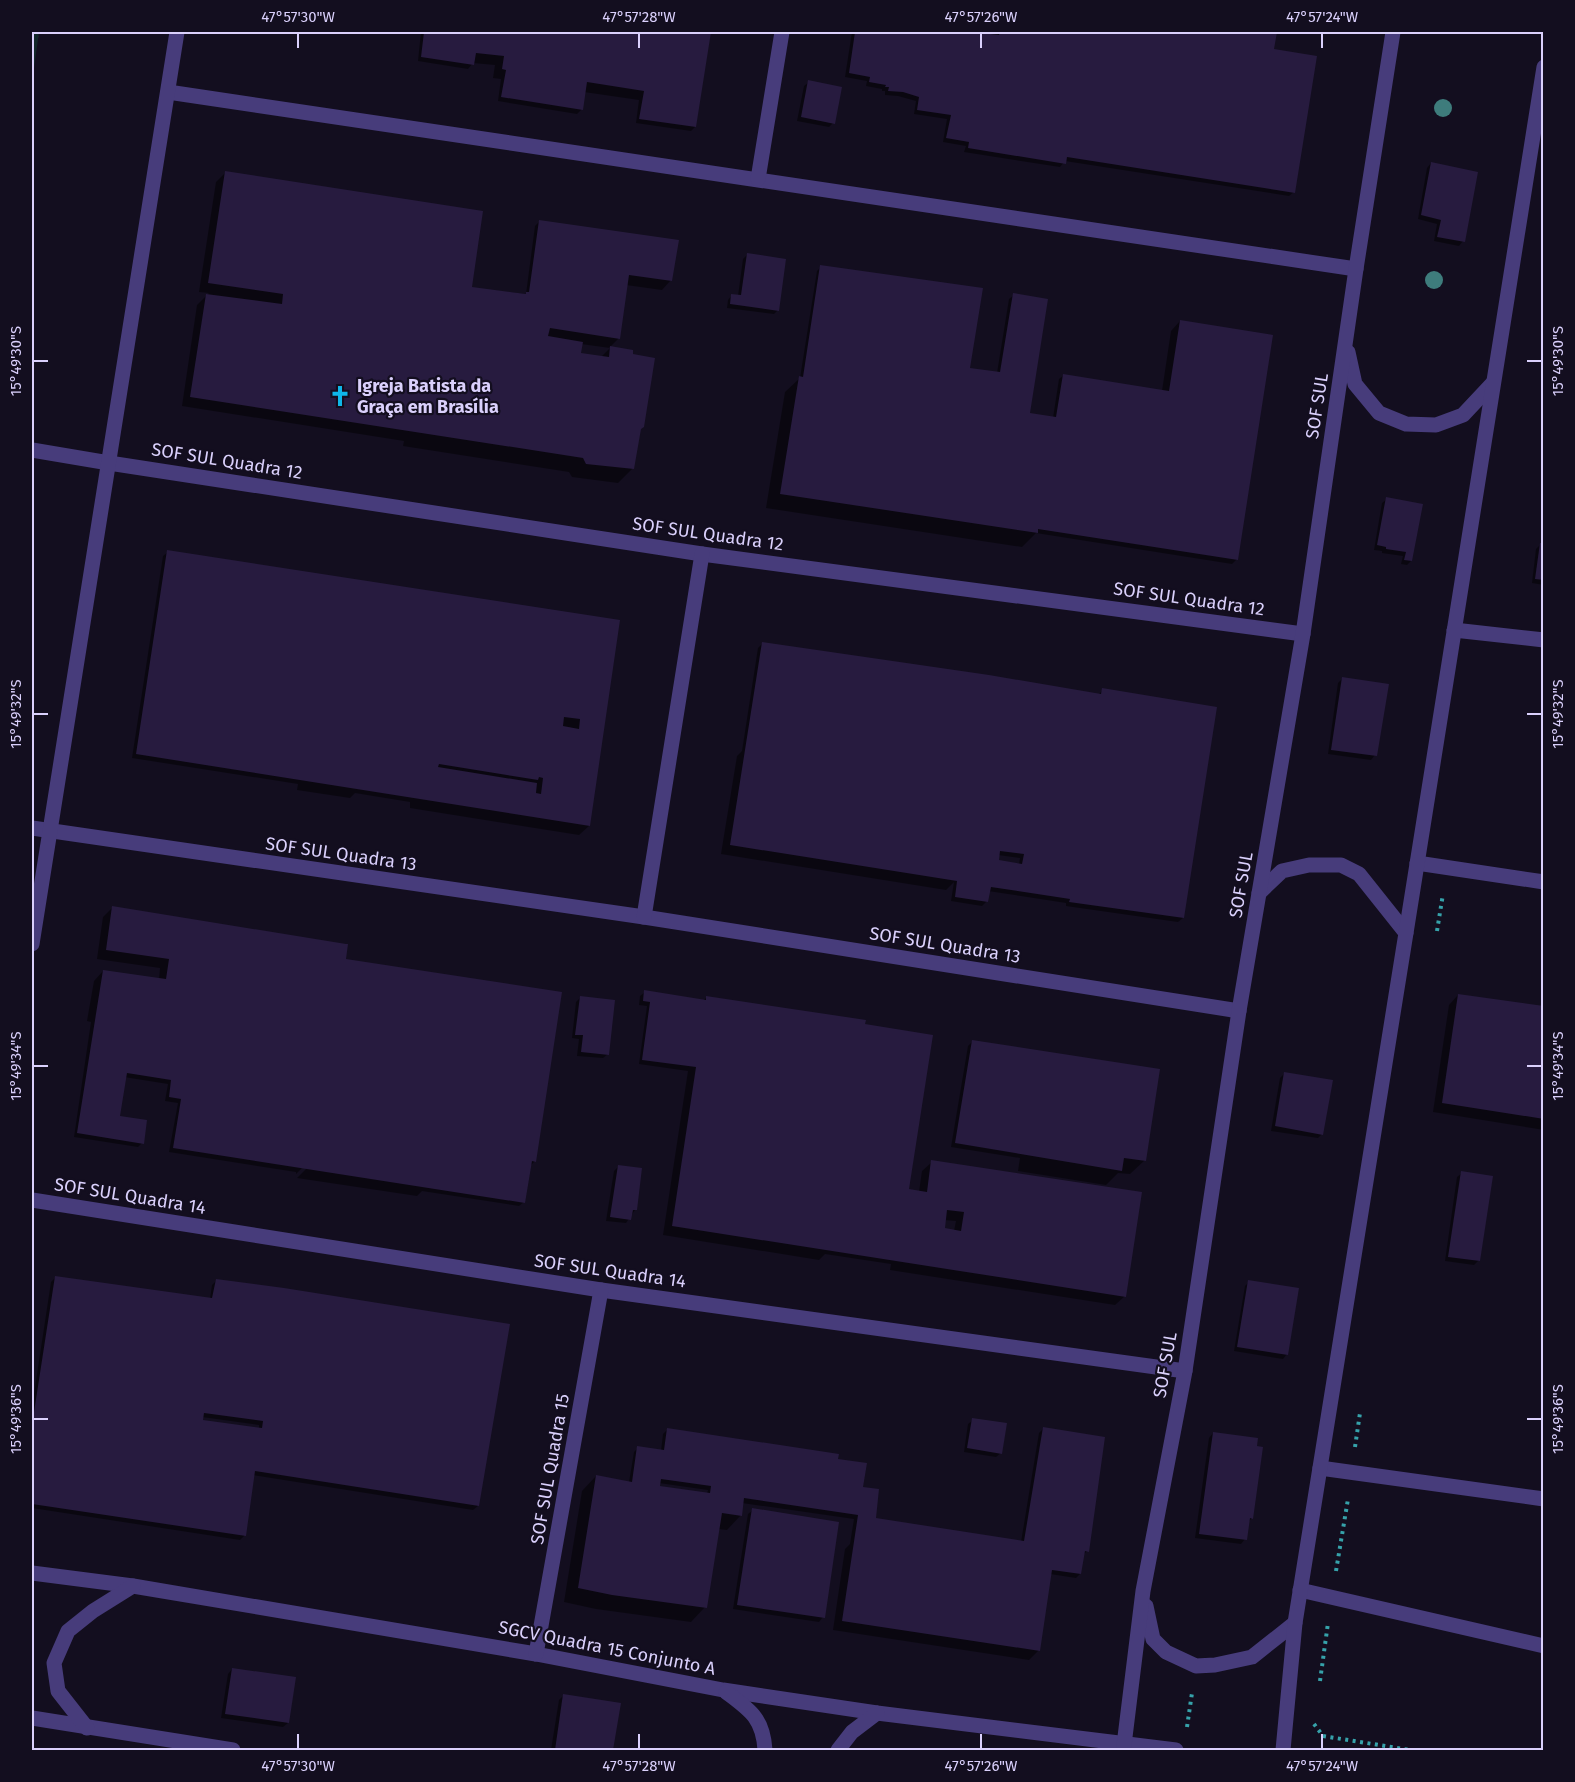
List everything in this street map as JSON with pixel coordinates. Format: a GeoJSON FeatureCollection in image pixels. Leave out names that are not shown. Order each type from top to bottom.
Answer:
{"type":"FeatureCollection","features":[{"type":"Feature","properties":{"kind":"street"},"geometry":{"type":"LineString","coordinates":[[32,944],[177,32]]}},
{"type":"Feature","properties":{"kind":"street"},"geometry":{"type":"LineString","coordinates":[[758,179],[782,32]]}},
{"type":"Feature","properties":{"kind":"street","name":"SOF SUL"},"geometry":{"type":"LineString","coordinates":[[1124,1745],[1143,1592],[1185,1371],[1239,1011],[1303,634],[1393,32]]}},
{"type":"Feature","properties":{"kind":"street"},"geometry":{"type":"LineString","coordinates":[[1283,1750],[1294,1623],[1544,67]]}},
{"type":"Feature","properties":{"kind":"street"},"geometry":{"type":"LineString","coordinates":[[168,93],[758,179],[1356,270]]}},
{"type":"Feature","properties":{"kind":"street"},"geometry":{"type":"LineString","coordinates":[[1346,343],[1355,384],[1379,413],[1406,424],[1436,425],[1463,415],[1493,383]]}},
{"type":"Feature","properties":{"kind":"street","name":"SOF SUL Quadra 12"},"geometry":{"type":"LineString","coordinates":[[32,450],[702,554],[1303,634]]}},
{"type":"Feature","properties":{"kind":"street"},"geometry":{"type":"LineString","coordinates":[[644,917],[702,554]]}},
{"type":"Feature","properties":{"kind":"street"},"geometry":{"type":"LineString","coordinates":[[1454,630],[1544,640]]}},
{"type":"Feature","properties":{"kind":"street","name":"SOF SUL Quadra 13"},"geometry":{"type":"LineString","coordinates":[[32,828],[644,917],[1239,1011]]}},
{"type":"Feature","properties":{"kind":"street"},"geometry":{"type":"LineString","coordinates":[[1417,863],[1544,882]]}},
{"type":"Feature","properties":{"kind":"street"},"geometry":{"type":"LineString","coordinates":[[1259,893],[1282,871],[1309,864],[1341,865],[1359,874],[1406,933]]}},
{"type":"Feature","properties":{"kind":"street","name":"SOF SUL Quadra 14"},"geometry":{"type":"LineString","coordinates":[[32,1200],[601,1290],[1185,1371]]}},
{"type":"Feature","properties":{"kind":"street","name":"SOF SUL Quadra 15"},"geometry":{"type":"LineString","coordinates":[[536,1654],[601,1290]]}},
{"type":"Feature","properties":{"kind":"street"},"geometry":{"type":"LineString","coordinates":[[1320,1468],[1544,1499]]}},
{"type":"Feature","properties":{"kind":"street","name":"SGCV Quadra 15 Conjunto A"},"geometry":{"type":"LineString","coordinates":[[32,1573],[133,1586],[536,1654],[723,1690],[877,1713],[1176,1750]]}},
{"type":"Feature","properties":{"kind":"street"},"geometry":{"type":"LineString","coordinates":[[87,1728],[58,1691],[54,1663],[68,1631],[93,1611],[133,1586]]}},
{"type":"Feature","properties":{"kind":"street"},"geometry":{"type":"LineString","coordinates":[[1300,1590],[1544,1646]]}},
{"type":"Feature","properties":{"kind":"street"},"geometry":{"type":"LineString","coordinates":[[1143,1592],[1153,1639],[1166,1652],[1196,1666],[1252,1658],[1294,1623]]}},
{"type":"Feature","properties":{"kind":"street"},"geometry":{"type":"LineString","coordinates":[[723,1690],[752,1711],[764,1734],[765,1750]]}},
{"type":"Feature","properties":{"kind":"street"},"geometry":{"type":"LineString","coordinates":[[838,1750],[852,1732],[877,1713]]}},
{"type":"Feature","properties":{"kind":"street"},"geometry":{"type":"LineString","coordinates":[[32,1718],[233,1750]]}},
{"type":"Feature","properties":{"kind":"path"},"geometry":{"type":"LineString","coordinates":[[1436,935],[1448,867]]}},
{"type":"Feature","properties":{"kind":"path"},"geometry":{"type":"LineString","coordinates":[[1319,1690],[1361,1402]]}},
{"type":"Feature","properties":{"kind":"path"},"geometry":{"type":"LineString","coordinates":[[1187,1729],[1196,1666]]}},
{"type":"Feature","properties":{"kind":"path"},"geometry":{"type":"LineString","coordinates":[[1315,1713],[1314,1724],[1323,1736],[1410,1750]]}},
{"type":"Feature","properties":{"kind":"green space"},"geometry":{"type":"Polygon","coordinates":[[[32,32],[39,32],[32,82],[32,32]]]}},
{"type":"Feature","properties":{"kind":"building"},"geometry":{"type":"Polygon","coordinates":[[[424,32],[711,32],[696,127],[639,119],[644,91],[587,82],[583,110],[501,97],[506,70],[502,69],[504,56],[476,53],[474,65],[421,57],[424,32]]]}},
{"type":"Feature","properties":{"kind":"building"},"geometry":{"type":"Polygon","coordinates":[[[855,32],[974,32],[999,35],[1000,32],[1277,32],[1274,49],[1317,56],[1295,193],[1067,157],[1066,164],[968,148],[969,142],[946,138],[951,115],[917,110],[919,97],[903,92],[888,91],[889,87],[885,87],[886,85],[869,82],[870,77],[849,73],[855,32]]]}},
{"type":"Feature","properties":{"kind":"building"},"geometry":{"type":"Polygon","coordinates":[[[808,80],[842,87],[835,124],[801,117],[808,80]]]}},
{"type":"Feature","properties":{"kind":"building"},"geometry":{"type":"Polygon","coordinates":[[[1431,162],[1478,172],[1465,242],[1437,237],[1441,220],[1421,215],[1431,162]]]}},
{"type":"Feature","properties":{"kind":"building"},"geometry":{"type":"Polygon","coordinates":[[[225,171],[483,211],[472,287],[526,294],[529,292],[539,220],[679,240],[672,281],[629,275],[620,339],[550,328],[548,336],[583,342],[581,353],[609,357],[610,346],[633,350],[633,354],[655,358],[644,427],[641,429],[634,469],[586,464],[583,458],[190,397],[206,294],[282,304],[283,294],[208,283],[225,171]]]}},
{"type":"Feature","properties":{"kind":"building"},"geometry":{"type":"Polygon","coordinates":[[[747,253],[786,259],[779,311],[730,304],[731,294],[741,295],[747,253]]]}},
{"type":"Feature","properties":{"kind":"building"},"geometry":{"type":"Polygon","coordinates":[[[820,265],[983,288],[970,368],[1000,372],[1013,293],[1048,299],[1030,413],[1056,417],[1063,374],[1169,391],[1180,320],[1273,335],[1238,560],[1038,529],[1038,533],[780,494],[799,376],[803,377],[820,265]]]}},
{"type":"Feature","properties":{"kind":"building"},"geometry":{"type":"Polygon","coordinates":[[[1386,497],[1423,504],[1412,561],[1404,560],[1406,552],[1377,545],[1386,497]]]}},
{"type":"Feature","properties":{"kind":"building"},"geometry":{"type":"Polygon","coordinates":[[[1540,543],[1544,543],[1544,580],[1535,579],[1540,543]]]}},
{"type":"Feature","properties":{"kind":"building"},"geometry":{"type":"Polygon","coordinates":[[[167,550],[620,620],[590,826],[136,754],[167,550]],[[564,717],[563,726],[579,729],[580,719],[564,717]],[[439,764],[438,767],[537,783],[536,793],[541,794],[543,778],[539,777],[538,780],[439,764]]]}},
{"type":"Feature","properties":{"kind":"building"},"geometry":{"type":"Polygon","coordinates":[[[762,642],[1101,694],[1102,688],[1217,707],[1184,918],[1069,902],[1070,899],[991,887],[988,902],[955,897],[957,881],[730,845],[762,642]],[[1000,851],[999,860],[1022,864],[1024,854],[1000,851]]]}},
{"type":"Feature","properties":{"kind":"building"},"geometry":{"type":"Polygon","coordinates":[[[1342,677],[1389,684],[1377,756],[1331,750],[1342,677]]]}},
{"type":"Feature","properties":{"kind":"building"},"geometry":{"type":"Polygon","coordinates":[[[112,906],[348,944],[346,959],[562,992],[536,1162],[532,1161],[525,1203],[173,1148],[181,1099],[169,1097],[171,1080],[127,1073],[120,1116],[147,1120],[144,1144],[77,1133],[103,970],[166,979],[169,959],[106,950],[112,906]]]}},
{"type":"Feature","properties":{"kind":"building"},"geometry":{"type":"Polygon","coordinates":[[[644,990],[706,1000],[706,996],[866,1020],[865,1024],[933,1035],[909,1189],[927,1192],[931,1160],[1142,1192],[1126,1297],[672,1226],[696,1067],[642,1060],[650,1002],[643,1001],[644,990]],[[947,1210],[945,1228],[961,1231],[964,1212],[947,1210]]]}},
{"type":"Feature","properties":{"kind":"building"},"geometry":{"type":"Polygon","coordinates":[[[1458,994],[1544,1006],[1544,1119],[1442,1103],[1458,994]]]}},
{"type":"Feature","properties":{"kind":"building"},"geometry":{"type":"Polygon","coordinates":[[[580,996],[615,1000],[609,1055],[581,1052],[583,1035],[575,1035],[580,996]]]}},
{"type":"Feature","properties":{"kind":"building"},"geometry":{"type":"Polygon","coordinates":[[[972,1040],[1160,1069],[1146,1161],[1124,1158],[1122,1171],[955,1143],[972,1040]]]}},
{"type":"Feature","properties":{"kind":"building"},"geometry":{"type":"Polygon","coordinates":[[[1284,1072],[1333,1080],[1323,1135],[1275,1126],[1284,1072]]]}},
{"type":"Feature","properties":{"kind":"building"},"geometry":{"type":"Polygon","coordinates":[[[618,1165],[642,1168],[637,1210],[633,1210],[631,1220],[610,1217],[618,1165]]]}},
{"type":"Feature","properties":{"kind":"building"},"geometry":{"type":"Polygon","coordinates":[[[1461,1171],[1493,1176],[1480,1261],[1448,1257],[1461,1171]]]}},
{"type":"Feature","properties":{"kind":"building"},"geometry":{"type":"Polygon","coordinates":[[[55,1276],[212,1298],[216,1279],[510,1324],[479,1506],[255,1471],[246,1536],[32,1504],[32,1425],[55,1276]],[[204,1413],[203,1420],[262,1428],[263,1421],[204,1413]]]}},
{"type":"Feature","properties":{"kind":"building"},"geometry":{"type":"Polygon","coordinates":[[[1248,1280],[1299,1288],[1288,1355],[1237,1347],[1248,1280]]]}},
{"type":"Feature","properties":{"kind":"building"},"geometry":{"type":"Polygon","coordinates":[[[972,1418],[1007,1423],[1002,1454],[967,1448],[972,1418]]]}},
{"type":"Feature","properties":{"kind":"building"},"geometry":{"type":"Polygon","coordinates":[[[1043,1427],[1105,1437],[1089,1552],[1085,1551],[1081,1574],[1052,1570],[1040,1651],[842,1621],[858,1515],[744,1498],[742,1516],[722,1513],[707,1608],[578,1588],[596,1475],[632,1482],[637,1446],[664,1450],[667,1428],[839,1454],[838,1459],[867,1463],[863,1487],[879,1489],[876,1518],[1024,1541],[1043,1427]],[[661,1479],[660,1486],[710,1493],[711,1486],[661,1479]]]}},
{"type":"Feature","properties":{"kind":"building"},"geometry":{"type":"Polygon","coordinates":[[[1213,1432],[1258,1438],[1257,1446],[1263,1447],[1253,1519],[1250,1518],[1247,1540],[1199,1534],[1213,1432]]]}},
{"type":"Feature","properties":{"kind":"building"},"geometry":{"type":"Polygon","coordinates":[[[752,1508],[839,1522],[825,1618],[737,1605],[752,1508]]]}},
{"type":"Feature","properties":{"kind":"building"},"geometry":{"type":"Polygon","coordinates":[[[232,1668],[296,1677],[289,1723],[225,1714],[232,1668]]]}},
{"type":"Feature","properties":{"kind":"building"},"geometry":{"type":"Polygon","coordinates":[[[563,1694],[621,1703],[613,1750],[555,1750],[563,1694]]]}},
{"type":"Feature","properties":{"kind":"place","name":"Igreja Batista da Graça em Brasília"},"geometry":{"type":"Point","coordinates":[340,396]}}]}
